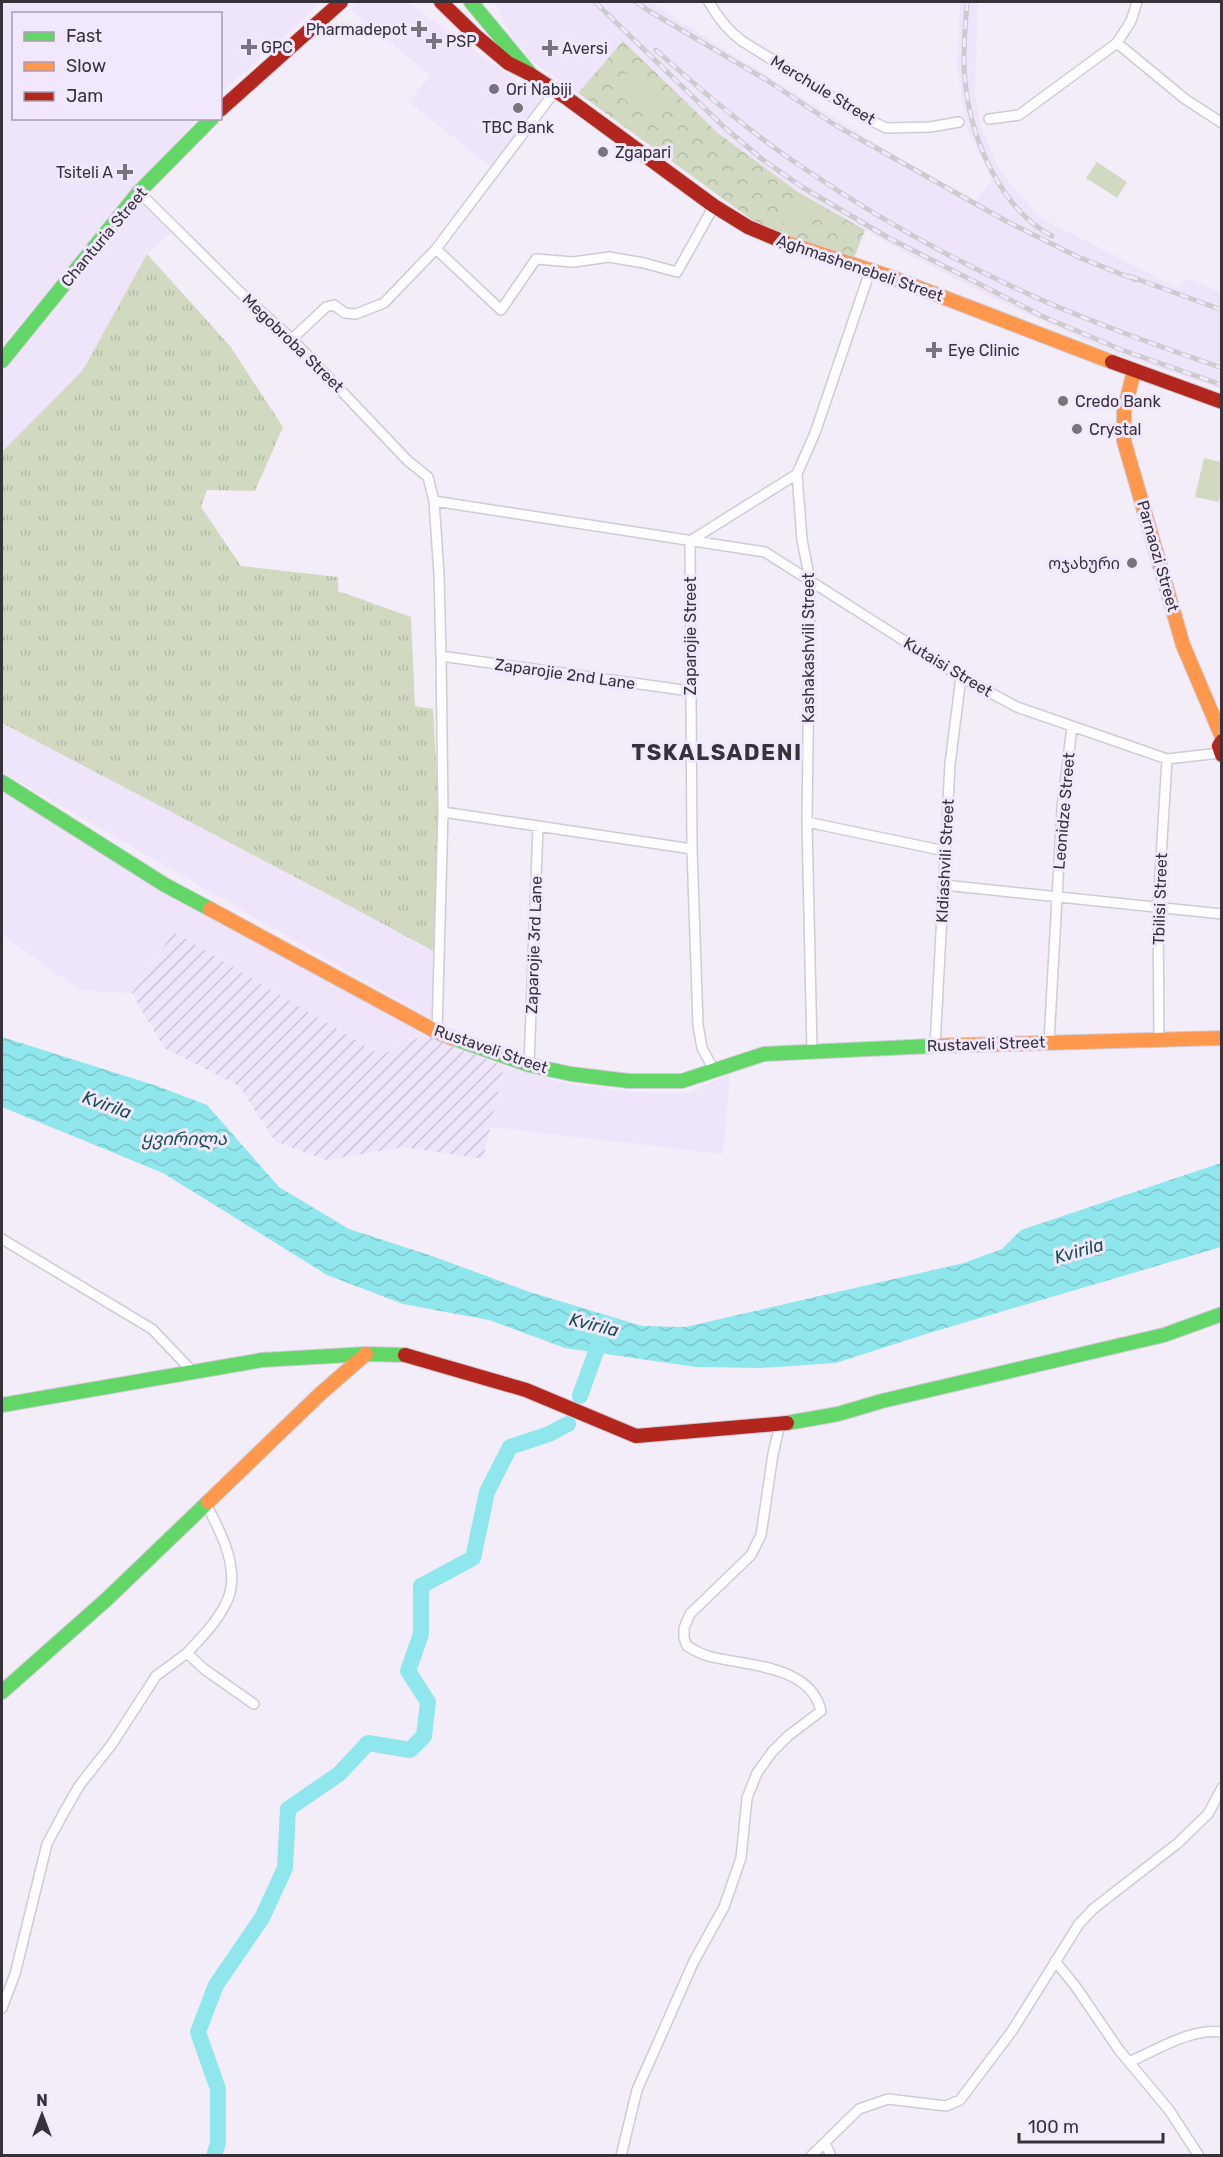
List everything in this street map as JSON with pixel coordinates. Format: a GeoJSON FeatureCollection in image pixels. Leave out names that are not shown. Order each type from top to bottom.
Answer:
{"type":"FeatureCollection","features":[{"type":"Feature","properties":{"kind":"street"},"geometry":{"type":"LineString","coordinates":[[222,108],[341,2]]}},
{"type":"Feature","properties":{"kind":"street","name":"Aghmashenebeli Street"},"geometry":{"type":"LineString","coordinates":[[471,2],[486,23],[519,57],[530,74]]}},
{"type":"Feature","properties":{"kind":"street","name":"Merchule Street"},"geometry":{"type":"LineString","coordinates":[[709,2],[718,19],[742,42],[886,128],[930,127],[959,122]]}},
{"type":"Feature","properties":{"kind":"street"},"geometry":{"type":"LineString","coordinates":[[989,119],[1019,115],[1117,43],[1131,21],[1137,2]]}},
{"type":"Feature","properties":{"kind":"street","name":"Aghmashenebeli Street"},"geometry":{"type":"LineString","coordinates":[[444,3],[476,36],[508,63],[530,74],[555,91],[714,206],[748,227],[888,276],[1221,402]]}},
{"type":"Feature","properties":{"kind":"street"},"geometry":{"type":"LineString","coordinates":[[1117,43],[1185,99],[1221,123]]}},
{"type":"Feature","properties":{"kind":"street"},"geometry":{"type":"LineString","coordinates":[[292,339],[326,307],[334,305],[345,313],[356,314],[384,303],[436,249],[555,91]]}},
{"type":"Feature","properties":{"kind":"street","name":"Chanturia Street"},"geometry":{"type":"LineString","coordinates":[[2,362],[140,192],[210,120]]}},
{"type":"Feature","properties":{"kind":"street","name":"Megobroba Street"},"geometry":{"type":"LineString","coordinates":[[140,192],[244,296],[292,339],[408,461],[428,477],[434,501]]}},
{"type":"Feature","properties":{"kind":"street"},"geometry":{"type":"LineString","coordinates":[[436,249],[501,310],[536,259],[573,262],[609,257],[644,262],[676,272],[714,206]]}},
{"type":"Feature","properties":{"kind":"street"},"geometry":{"type":"LineString","coordinates":[[690,541],[797,474],[815,433],[870,271]]}},
{"type":"Feature","properties":{"kind":"street","name":"Parnaozi Street"},"geometry":{"type":"LineString","coordinates":[[1134,371],[1124,411],[1124,441],[1183,645],[1221,737]]}},
{"type":"Feature","properties":{"kind":"street","name":"Kashakashvili Street"},"geometry":{"type":"LineString","coordinates":[[797,474],[802,540],[810,580],[807,822],[812,1051]]}},
{"type":"Feature","properties":{"kind":"street"},"geometry":{"type":"LineString","coordinates":[[434,501],[439,574],[443,812],[437,1032]]}},
{"type":"Feature","properties":{"kind":"street","name":"Kutaisi Street"},"geometry":{"type":"LineString","coordinates":[[434,501],[765,552],[961,677],[1017,707],[1167,759],[1221,750]]}},
{"type":"Feature","properties":{"kind":"street","name":"Zaparojie Street"},"geometry":{"type":"LineString","coordinates":[[690,541],[692,849],[698,1024],[702,1048],[714,1070]]}},
{"type":"Feature","properties":{"kind":"street","name":"Zaparojie 2nd Lane"},"geometry":{"type":"LineString","coordinates":[[441,656],[690,691]]}},
{"type":"Feature","properties":{"kind":"street","name":"Kldiashvili Street"},"geometry":{"type":"LineString","coordinates":[[935,1046],[950,764],[961,677]]}},
{"type":"Feature","properties":{"kind":"street","name":"Leonidze Street"},"geometry":{"type":"LineString","coordinates":[[1049,1042],[1062,808],[1072,727]]}},
{"type":"Feature","properties":{"kind":"street","name":"Tbilisi Street"},"geometry":{"type":"LineString","coordinates":[[1159,1040],[1158,907],[1167,759]]}},
{"type":"Feature","properties":{"kind":"street","name":"Rustaveli Street"},"geometry":{"type":"LineString","coordinates":[[2,782],[165,885],[437,1032],[529,1065],[571,1074],[629,1081],[682,1081],[764,1054],[1049,1042],[1221,1038]]}},
{"type":"Feature","properties":{"kind":"street"},"geometry":{"type":"LineString","coordinates":[[443,812],[692,849]]}},
{"type":"Feature","properties":{"kind":"street"},"geometry":{"type":"LineString","coordinates":[[807,822],[945,851]]}},
{"type":"Feature","properties":{"kind":"street","name":"Zaparojie 3rd Lane"},"geometry":{"type":"LineString","coordinates":[[529,1065],[538,826]]}},
{"type":"Feature","properties":{"kind":"street"},"geometry":{"type":"LineString","coordinates":[[944,885],[1221,914]]}},
{"type":"Feature","properties":{"kind":"street"},"geometry":{"type":"LineString","coordinates":[[2,1239],[152,1329],[193,1372]]}},
{"type":"Feature","properties":{"kind":"street"},"geometry":{"type":"LineString","coordinates":[[2,1405],[262,1360],[366,1354],[406,1355],[526,1390],[636,1436],[780,1424],[838,1414],[882,1401],[1164,1335],[1221,1314]]}},
{"type":"Feature","properties":{"kind":"street"},"geometry":{"type":"LineString","coordinates":[[2,1692],[107,1599],[320,1394],[366,1354]]}},
{"type":"Feature","properties":{"kind":"street"},"geometry":{"type":"LineString","coordinates":[[621,2156],[637,2090],[693,1961],[724,1907],[741,1858],[747,1798],[757,1773],[780,1744],[820,1711],[818,1701],[807,1685],[778,1671],[756,1664],[699,1653],[687,1646],[684,1638],[684,1628],[690,1614],[751,1555],[761,1535],[773,1454],[780,1424]]}},
{"type":"Feature","properties":{"kind":"street"},"geometry":{"type":"LineString","coordinates":[[2,2008],[15,1974],[47,1844],[63,1814],[79,1786],[112,1744],[156,1676],[187,1653],[226,1604],[232,1576],[222,1533],[206,1504]]}},
{"type":"Feature","properties":{"kind":"street"},"geometry":{"type":"LineString","coordinates":[[187,1653],[204,1669],[254,1704]]}},
{"type":"Feature","properties":{"kind":"street"},"geometry":{"type":"LineString","coordinates":[[811,2156],[859,2109],[888,2099],[946,2106],[960,2100],[1012,2031],[1079,1924],[1093,1909],[1178,1844],[1208,1814],[1221,1788]]}},
{"type":"Feature","properties":{"kind":"street"},"geometry":{"type":"LineString","coordinates":[[1055,1961],[1076,1987],[1119,2050],[1169,2110],[1199,2156]]}},
{"type":"Feature","properties":{"kind":"street"},"geometry":{"type":"LineString","coordinates":[[1129,2062],[1176,2041],[1198,2034],[1221,2031]]}},
{"type":"Feature","properties":{"kind":"street"},"geometry":{"type":"LineString","coordinates":[[825,2143],[831,2156]]}},
{"type":"Feature","properties":{"kind":"shaded area"},"geometry":{"type":"Polygon","coordinates":[[[2,2],[322,2],[222,92],[222,12],[12,12],[12,120],[196,120],[136,186],[2,346],[2,2]]]}},
{"type":"Feature","properties":{"kind":"shaded area"},"geometry":{"type":"Polygon","coordinates":[[[358,2],[407,2],[549,104],[498,172],[408,102],[430,75],[349,9],[358,2]]]}},
{"type":"Feature","properties":{"kind":"shaded area"},"geometry":{"type":"Polygon","coordinates":[[[494,2],[652,2],[888,151],[975,201],[992,181],[966,127],[957,66],[960,2],[978,2],[975,91],[979,122],[1000,171],[1040,217],[1177,288],[1189,278],[1221,293],[1221,389],[1108,351],[998,301],[907,254],[798,192],[719,134],[623,41],[578,93],[530,60],[509,31],[494,2]]]}},
{"type":"Feature","properties":{"kind":"shaded area"},"geometry":{"type":"Polygon","coordinates":[[[141,204],[171,233],[147,254],[83,370],[2,452],[2,374],[141,204]]]}},
{"type":"Feature","properties":{"kind":"shaded area"},"geometry":{"type":"Polygon","coordinates":[[[2,723],[435,952],[431,1019],[2,772],[2,723]]]}},
{"type":"Feature","properties":{"kind":"shaded area"},"geometry":{"type":"Polygon","coordinates":[[[2,790],[424,1035],[381,1055],[174,932],[132,993],[80,990],[2,935],[2,790]]]}},
{"type":"Feature","properties":{"kind":"shaded area"},"geometry":{"type":"Polygon","coordinates":[[[174,932],[381,1055],[424,1035],[504,1066],[483,1159],[403,1147],[326,1160],[275,1141],[239,1086],[164,1048],[132,993],[174,932]]]}},
{"type":"Feature","properties":{"kind":"shaded area"},"geometry":{"type":"Polygon","coordinates":[[[504,1066],[564,1083],[635,1092],[687,1093],[730,1074],[723,1154],[490,1127],[504,1066]]]}},
{"type":"Feature","properties":{"kind":"green space"},"geometry":{"type":"Polygon","coordinates":[[[623,41],[719,134],[798,192],[865,230],[854,258],[759,225],[578,93],[623,41]]]}},
{"type":"Feature","properties":{"kind":"green space"},"geometry":{"type":"Polygon","coordinates":[[[625,73],[662,100],[649,118],[612,90],[625,73]]]}},
{"type":"Feature","properties":{"kind":"green space"},"geometry":{"type":"Polygon","coordinates":[[[1097,162],[1127,182],[1117,198],[1086,178],[1097,162]]]}},
{"type":"Feature","properties":{"kind":"green space"},"geometry":{"type":"Polygon","coordinates":[[[791,200],[815,208],[807,232],[783,224],[791,200]]]}},
{"type":"Feature","properties":{"kind":"green space"},"geometry":{"type":"Polygon","coordinates":[[[147,254],[230,346],[283,427],[255,491],[207,490],[201,507],[241,566],[338,577],[338,591],[411,617],[415,706],[433,709],[438,798],[435,952],[2,723],[2,452],[83,370],[147,254]]]}},
{"type":"Feature","properties":{"kind":"green space"},"geometry":{"type":"Polygon","coordinates":[[[1204,458],[1221,462],[1219,502],[1195,497],[1204,458]]]}},
{"type":"Feature","properties":{"kind":"water","name":"ყვირილა"},"geometry":{"type":"Polygon","coordinates":[[[2,1037],[157,1086],[207,1105],[279,1187],[349,1229],[530,1292],[642,1326],[685,1327],[964,1263],[1002,1249],[1021,1230],[1221,1163],[1221,1247],[926,1334],[836,1363],[761,1368],[696,1367],[565,1348],[489,1320],[403,1304],[327,1275],[163,1173],[2,1107],[2,1037]]]}},
{"type":"Feature","properties":{"kind":"waterway","name":"Kvirila"},"geometry":{"type":"LineString","coordinates":[[580,1396],[603,1332]]}},
{"type":"Feature","properties":{"kind":"waterway"},"geometry":{"type":"LineString","coordinates":[[214,2156],[218,2143],[218,2089],[198,2032],[216,1985],[262,1918],[285,1868],[288,1809],[339,1774],[368,1743],[410,1750],[424,1736],[428,1702],[408,1671],[421,1634],[421,1586],[473,1558],[487,1492],[510,1447],[549,1434],[568,1424]]}},
{"type":"Feature","properties":{"kind":"railway"},"geometry":{"type":"LineString","coordinates":[[595,2],[725,128],[762,159],[802,187],[887,237],[1044,317],[1122,350],[1222,385]]}},
{"type":"Feature","properties":{"kind":"railway"},"geometry":{"type":"LineString","coordinates":[[636,2],[768,81],[835,125],[1006,221],[1078,257],[1136,280]]}},
{"type":"Feature","properties":{"kind":"railway"},"geometry":{"type":"LineString","coordinates":[[967,2],[964,46],[965,78],[975,131],[993,173],[1018,210],[1052,236]]}},
{"type":"Feature","properties":{"kind":"railway"},"geometry":{"type":"LineString","coordinates":[[656,50],[728,112],[785,156],[863,207],[925,242],[1051,304],[1114,330],[1222,368]]}},
{"type":"Feature","properties":{"kind":"railway"},"geometry":{"type":"LineString","coordinates":[[1129,276],[1222,310]]}},
{"type":"Feature","properties":{"kind":"traffic: fast"},"geometry":{"type":"LineString","coordinates":[[471,2],[529,72]]}},
{"type":"Feature","properties":{"kind":"traffic: fast"},"geometry":{"type":"LineString","coordinates":[[2,361],[139,192],[210,120]]}},
{"type":"Feature","properties":{"kind":"traffic: fast"},"geometry":{"type":"LineString","coordinates":[[2,782],[165,885],[210,909]]}},
{"type":"Feature","properties":{"kind":"traffic: fast"},"geometry":{"type":"LineString","coordinates":[[452,1038],[529,1065],[571,1074],[629,1081],[682,1081],[764,1054],[932,1046]]}},
{"type":"Feature","properties":{"kind":"traffic: fast"},"geometry":{"type":"LineString","coordinates":[[787,1423],[838,1414],[882,1401],[1164,1335],[1222,1314]]}},
{"type":"Feature","properties":{"kind":"traffic: fast"},"geometry":{"type":"LineString","coordinates":[[2,1405],[262,1360],[366,1354],[405,1355]]}},
{"type":"Feature","properties":{"kind":"traffic: fast"},"geometry":{"type":"LineString","coordinates":[[2,1692],[107,1599],[208,1502]]}},
{"type":"Feature","properties":{"kind":"traffic: slow"},"geometry":{"type":"LineString","coordinates":[[784,242],[888,276],[1112,362]]}},
{"type":"Feature","properties":{"kind":"traffic: slow"},"geometry":{"type":"LineString","coordinates":[[1134,371],[1124,411],[1124,441],[1183,645],[1222,737]]}},
{"type":"Feature","properties":{"kind":"traffic: slow"},"geometry":{"type":"LineString","coordinates":[[210,909],[452,1038]]}},
{"type":"Feature","properties":{"kind":"traffic: slow"},"geometry":{"type":"LineString","coordinates":[[932,1046],[1222,1038]]}},
{"type":"Feature","properties":{"kind":"traffic: slow"},"geometry":{"type":"LineString","coordinates":[[208,1502],[320,1394],[366,1354]]}},
{"type":"Feature","properties":{"kind":"traffic: jam"},"geometry":{"type":"LineString","coordinates":[[222,108],[341,2]]}},
{"type":"Feature","properties":{"kind":"traffic: jam"},"geometry":{"type":"LineString","coordinates":[[441,2],[508,63],[530,74],[568,99],[714,206],[748,227],[784,242]]}},
{"type":"Feature","properties":{"kind":"traffic: jam"},"geometry":{"type":"LineString","coordinates":[[1112,362],[1222,402]]}},
{"type":"Feature","properties":{"kind":"traffic: jam"},"geometry":{"type":"LineString","coordinates":[[1222,741],[1219,746],[1222,755]]}},
{"type":"Feature","properties":{"kind":"traffic: jam"},"geometry":{"type":"LineString","coordinates":[[405,1355],[526,1390],[636,1436],[787,1423]]}},
{"type":"Feature","properties":{"kind":"place","name":"Pharmadepot"},"geometry":{"type":"Point","coordinates":[419,29]}},
{"type":"Feature","properties":{"kind":"place","name":"PSP"},"geometry":{"type":"Point","coordinates":[434,41]}},
{"type":"Feature","properties":{"kind":"place","name":"GPC"},"geometry":{"type":"Point","coordinates":[249,47]}},
{"type":"Feature","properties":{"kind":"place","name":"Aversi"},"geometry":{"type":"Point","coordinates":[550,48]}},
{"type":"Feature","properties":{"kind":"place","name":"Ori Nabiji"},"geometry":{"type":"Point","coordinates":[494,89]}},
{"type":"Feature","properties":{"kind":"place","name":"TBC Bank"},"geometry":{"type":"Point","coordinates":[518,108]}},
{"type":"Feature","properties":{"kind":"place","name":"Zgapari"},"geometry":{"type":"Point","coordinates":[603,152]}},
{"type":"Feature","properties":{"kind":"place","name":"Tsiteli A"},"geometry":{"type":"Point","coordinates":[125,172]}},
{"type":"Feature","properties":{"kind":"place","name":"Eye Clinic"},"geometry":{"type":"Point","coordinates":[934,350]}},
{"type":"Feature","properties":{"kind":"place","name":"Credo Bank"},"geometry":{"type":"Point","coordinates":[1063,401]}},
{"type":"Feature","properties":{"kind":"place","name":"Crystal"},"geometry":{"type":"Point","coordinates":[1077,429]}},
{"type":"Feature","properties":{"kind":"place","name":"ოჯახური"},"geometry":{"type":"Point","coordinates":[1132,563]}},
{"type":"Feature","properties":{"kind":"district","name":"TSKALSADENI"},"geometry":{"type":"Point","coordinates":[717,752]}}]}
